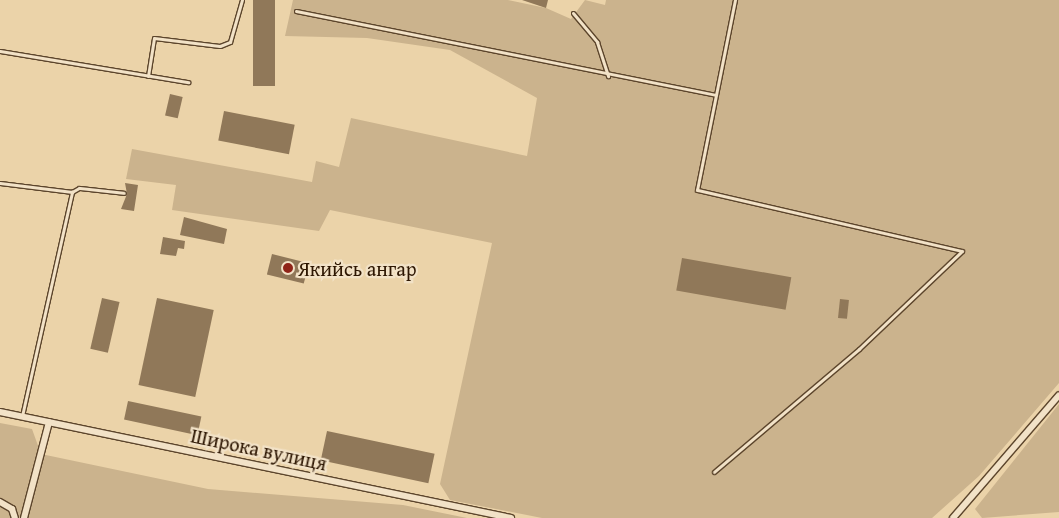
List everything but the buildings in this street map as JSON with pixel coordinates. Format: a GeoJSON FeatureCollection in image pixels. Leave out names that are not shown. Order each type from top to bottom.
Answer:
{"type":"FeatureCollection","features":[{"type":"Feature","properties":{"kind":"street"},"geometry":{"type":"LineString","coordinates":[[952,518],[1059,395]]}},
{"type":"Feature","properties":{"kind":"street","name":"Широка вулиця"},"geometry":{"type":"LineString","coordinates":[[0,412],[512,518]]}},
{"type":"Feature","properties":{"kind":"street"},"geometry":{"type":"LineString","coordinates":[[24,518],[49,422]]}},
{"type":"Feature","properties":{"kind":"street"},"geometry":{"type":"LineString","coordinates":[[0,502],[12,509],[15,518]]}},
{"type":"Feature","properties":{"kind":"lane"},"geometry":{"type":"LineString","coordinates":[[148,76],[154,38],[226,45],[234,36],[242,0]]}},
{"type":"Feature","properties":{"kind":"lane"},"geometry":{"type":"LineString","coordinates":[[714,472],[858,349],[962,251],[696,190],[735,0]]}},
{"type":"Feature","properties":{"kind":"lane"},"geometry":{"type":"LineString","coordinates":[[296,11],[608,76],[716,95]]}},
{"type":"Feature","properties":{"kind":"lane"},"geometry":{"type":"LineString","coordinates":[[573,14],[597,42],[608,76]]}},
{"type":"Feature","properties":{"kind":"lane"},"geometry":{"type":"LineString","coordinates":[[0,51],[188,82]]}},
{"type":"Feature","properties":{"kind":"lane"},"geometry":{"type":"LineString","coordinates":[[0,183],[72,192],[79,188],[124,193]]}},
{"type":"Feature","properties":{"kind":"lane"},"geometry":{"type":"LineString","coordinates":[[22,416],[72,192]]}},
{"type":"Feature","properties":{"kind":"shaded area"},"geometry":{"type":"Polygon","coordinates":[[[293,0],[508,0],[546,8],[571,19],[585,0],[605,5],[606,0],[1059,0],[1059,383],[979,476],[932,518],[542,518],[450,500],[440,484],[492,243],[330,210],[319,231],[172,210],[176,185],[126,179],[132,149],[312,182],[316,161],[339,167],[351,118],[527,156],[537,98],[450,50],[367,38],[285,36],[293,0]]]}},
{"type":"Feature","properties":{"kind":"shaded area"},"geometry":{"type":"Polygon","coordinates":[[[1059,404],[1059,512],[982,518],[975,509],[1059,404]]]}},
{"type":"Feature","properties":{"kind":"shaded area"},"geometry":{"type":"Polygon","coordinates":[[[0,423],[32,429],[41,454],[208,489],[403,505],[467,518],[0,518],[0,423]]]}},
{"type":"Feature","properties":{"kind":"place","name":"Якийсь ангар"},"geometry":{"type":"Point","coordinates":[288,268]}}]}
